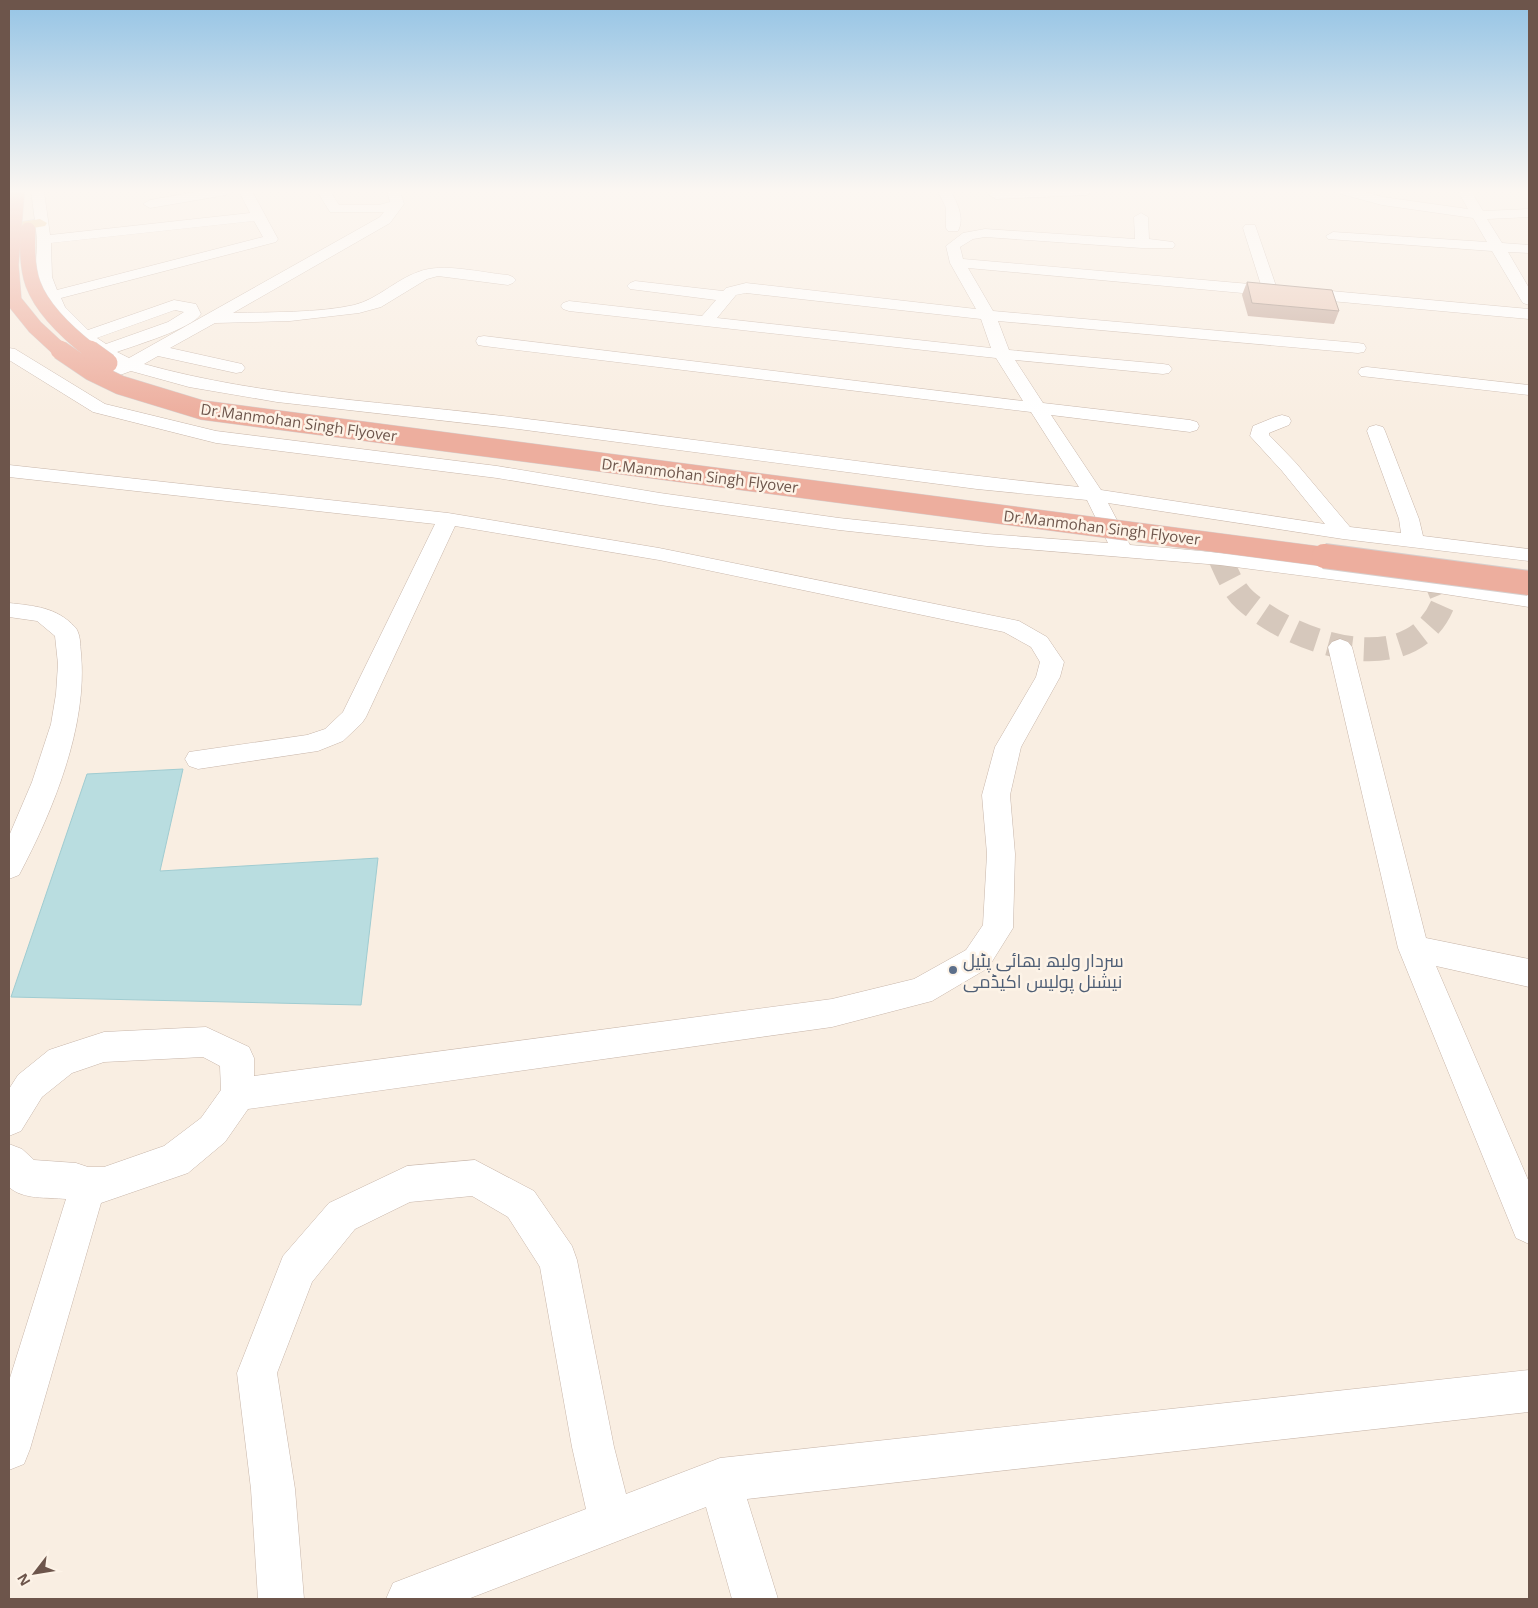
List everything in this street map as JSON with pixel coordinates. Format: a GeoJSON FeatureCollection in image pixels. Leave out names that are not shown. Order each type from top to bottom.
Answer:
{"type":"FeatureCollection","features":[{"type":"Feature","properties":{"kind":"highway","name":"Dr.Manmohan Singh Flyover"},"geometry":{"type":"LineString","coordinates":[[11,266],[14,301],[35,327],[54,346],[91,371],[120,385],[202,410],[1529,583]]}},
{"type":"Feature","properties":{"kind":"highway","name":"Dr.Manmohan Singh Flyover"},"geometry":{"type":"LineString","coordinates":[[30,266],[33,286],[56,319],[95,355],[119,369],[212,397],[1529,565]]}},
{"type":"Feature","properties":{"kind":"street"},"geometry":{"type":"LineString","coordinates":[[44,266],[44,276],[58,309],[85,337],[114,358],[130,365],[189,382],[277,398],[518,423],[976,483],[1094,495],[1342,533],[1529,555]]}},
{"type":"Feature","properties":{"kind":"street"},"geometry":{"type":"LineString","coordinates":[[51,296],[169,266]]}},
{"type":"Feature","properties":{"kind":"street"},"geometry":{"type":"LineString","coordinates":[[77,394],[304,266]]}},
{"type":"Feature","properties":{"kind":"street"},"geometry":{"type":"LineString","coordinates":[[959,266],[988,315],[1002,354],[1034,406],[1094,495],[1124,550]]}},
{"type":"Feature","properties":{"kind":"street"},"geometry":{"type":"LineString","coordinates":[[992,266],[1529,314]]}},
{"type":"Feature","properties":{"kind":"street"},"geometry":{"type":"LineString","coordinates":[[1262,266],[1270,290]]}},
{"type":"Feature","properties":{"kind":"street"},"geometry":{"type":"LineString","coordinates":[[1509,266],[1529,300]]}},
{"type":"Feature","properties":{"kind":"street"},"geometry":{"type":"LineString","coordinates":[[212,318],[290,316],[360,309],[375,304],[422,275],[430,273],[438,272],[508,280]]}},
{"type":"Feature","properties":{"kind":"street"},"geometry":{"type":"LineString","coordinates":[[634,286],[726,296]]}},
{"type":"Feature","properties":{"kind":"street"},"geometry":{"type":"LineString","coordinates":[[707,320],[731,291],[746,288],[988,315],[1358,348]]}},
{"type":"Feature","properties":{"kind":"street"},"geometry":{"type":"LineString","coordinates":[[85,337],[174,305],[190,306],[193,314],[174,324],[104,351]]}},
{"type":"Feature","properties":{"kind":"street"},"geometry":{"type":"LineString","coordinates":[[569,306],[1002,354],[1163,369]]}},
{"type":"Feature","properties":{"kind":"street"},"geometry":{"type":"LineString","coordinates":[[484,341],[1190,426]]}},
{"type":"Feature","properties":{"kind":"street"},"geometry":{"type":"LineString","coordinates":[[155,350],[236,368]]}},
{"type":"Feature","properties":{"kind":"street"},"geometry":{"type":"LineString","coordinates":[[9,353],[99,408],[174,428],[226,438],[497,472],[839,524],[987,540],[1220,558],[1529,600]]}},
{"type":"Feature","properties":{"kind":"street"},"geometry":{"type":"LineString","coordinates":[[1367,372],[1529,390]]}},
{"type":"Feature","properties":{"kind":"street"},"geometry":{"type":"LineString","coordinates":[[1282,421],[1260,430],[1259,436],[1289,467],[1342,533]]}},
{"type":"Feature","properties":{"kind":"street"},"geometry":{"type":"LineString","coordinates":[[1376,431],[1409,519],[1414,541]]}},
{"type":"Feature","properties":{"kind":"street"},"geometry":{"type":"LineString","coordinates":[[9,471],[190,492],[448,518],[660,554],[887,599],[1011,626],[1039,642],[1052,662],[1048,677],[1008,747],[996,796],[1001,854],[998,928],[977,959],[921,991],[832,1013],[238,1094]]}},
{"type":"Feature","properties":{"kind":"street"},"geometry":{"type":"LineString","coordinates":[[198,759],[309,744],[334,735],[353,717],[448,518]]}},
{"type":"Feature","properties":{"kind":"street"},"geometry":{"type":"LineString","coordinates":[[9,610],[44,615],[67,633],[71,658],[69,693],[62,735],[36,809],[9,867]]}},
{"type":"Feature","properties":{"kind":"street"},"geometry":{"type":"LineString","coordinates":[[1340,646],[1413,948],[1529,1225]]}},
{"type":"Feature","properties":{"kind":"street"},"geometry":{"type":"LineString","coordinates":[[1413,948],[1529,973]]}},
{"type":"Feature","properties":{"kind":"street"},"geometry":{"type":"LineString","coordinates":[[9,1119],[20,1086],[61,1061],[104,1047],[206,1042],[237,1058],[238,1094],[213,1130],[175,1160],[104,1185],[26,1178],[9,1162]]}},
{"type":"Feature","properties":{"kind":"street"},"geometry":{"type":"LineString","coordinates":[[281,1599],[273,1489],[257,1373],[297,1270],[342,1216],[407,1184],[475,1178],[522,1204],[558,1260],[593,1446],[611,1522]]}},
{"type":"Feature","properties":{"kind":"street"},"geometry":{"type":"LineString","coordinates":[[9,1450],[88,1185]]}},
{"type":"Feature","properties":{"kind":"street"},"geometry":{"type":"LineString","coordinates":[[409,1599],[720,1480],[1529,1391]]}},
{"type":"Feature","properties":{"kind":"street"},"geometry":{"type":"LineString","coordinates":[[720,1480],[756,1599]]}},
{"type":"Feature","properties":{"kind":"water"},"geometry":{"type":"Polygon","coordinates":[[[183,769],[160,871],[378,858],[361,1005],[11,997],[87,774],[183,769]]]}},
{"type":"Feature","properties":{"kind":"building"},"geometry":{"type":"Polygon","coordinates":[[[1247,282],[1332,290],[1339,311],[1252,303],[1247,282]]]}},
{"type":"Feature","properties":{"kind":"tunnel"},"geometry":{"type":"LineString","coordinates":[[1220,558],[1237,591],[1245,600],[1266,616],[1292,630],[1321,642],[1351,648],[1380,649],[1407,642],[1429,627],[1444,601],[1438,586]]}},
{"type":"Feature","properties":{"kind":"place","name":"سردار ولبھ بھائی پٹیل نیشنل پولیس اکیڈمی"},"geometry":{"type":"Point","coordinates":[953,970]}}]}
